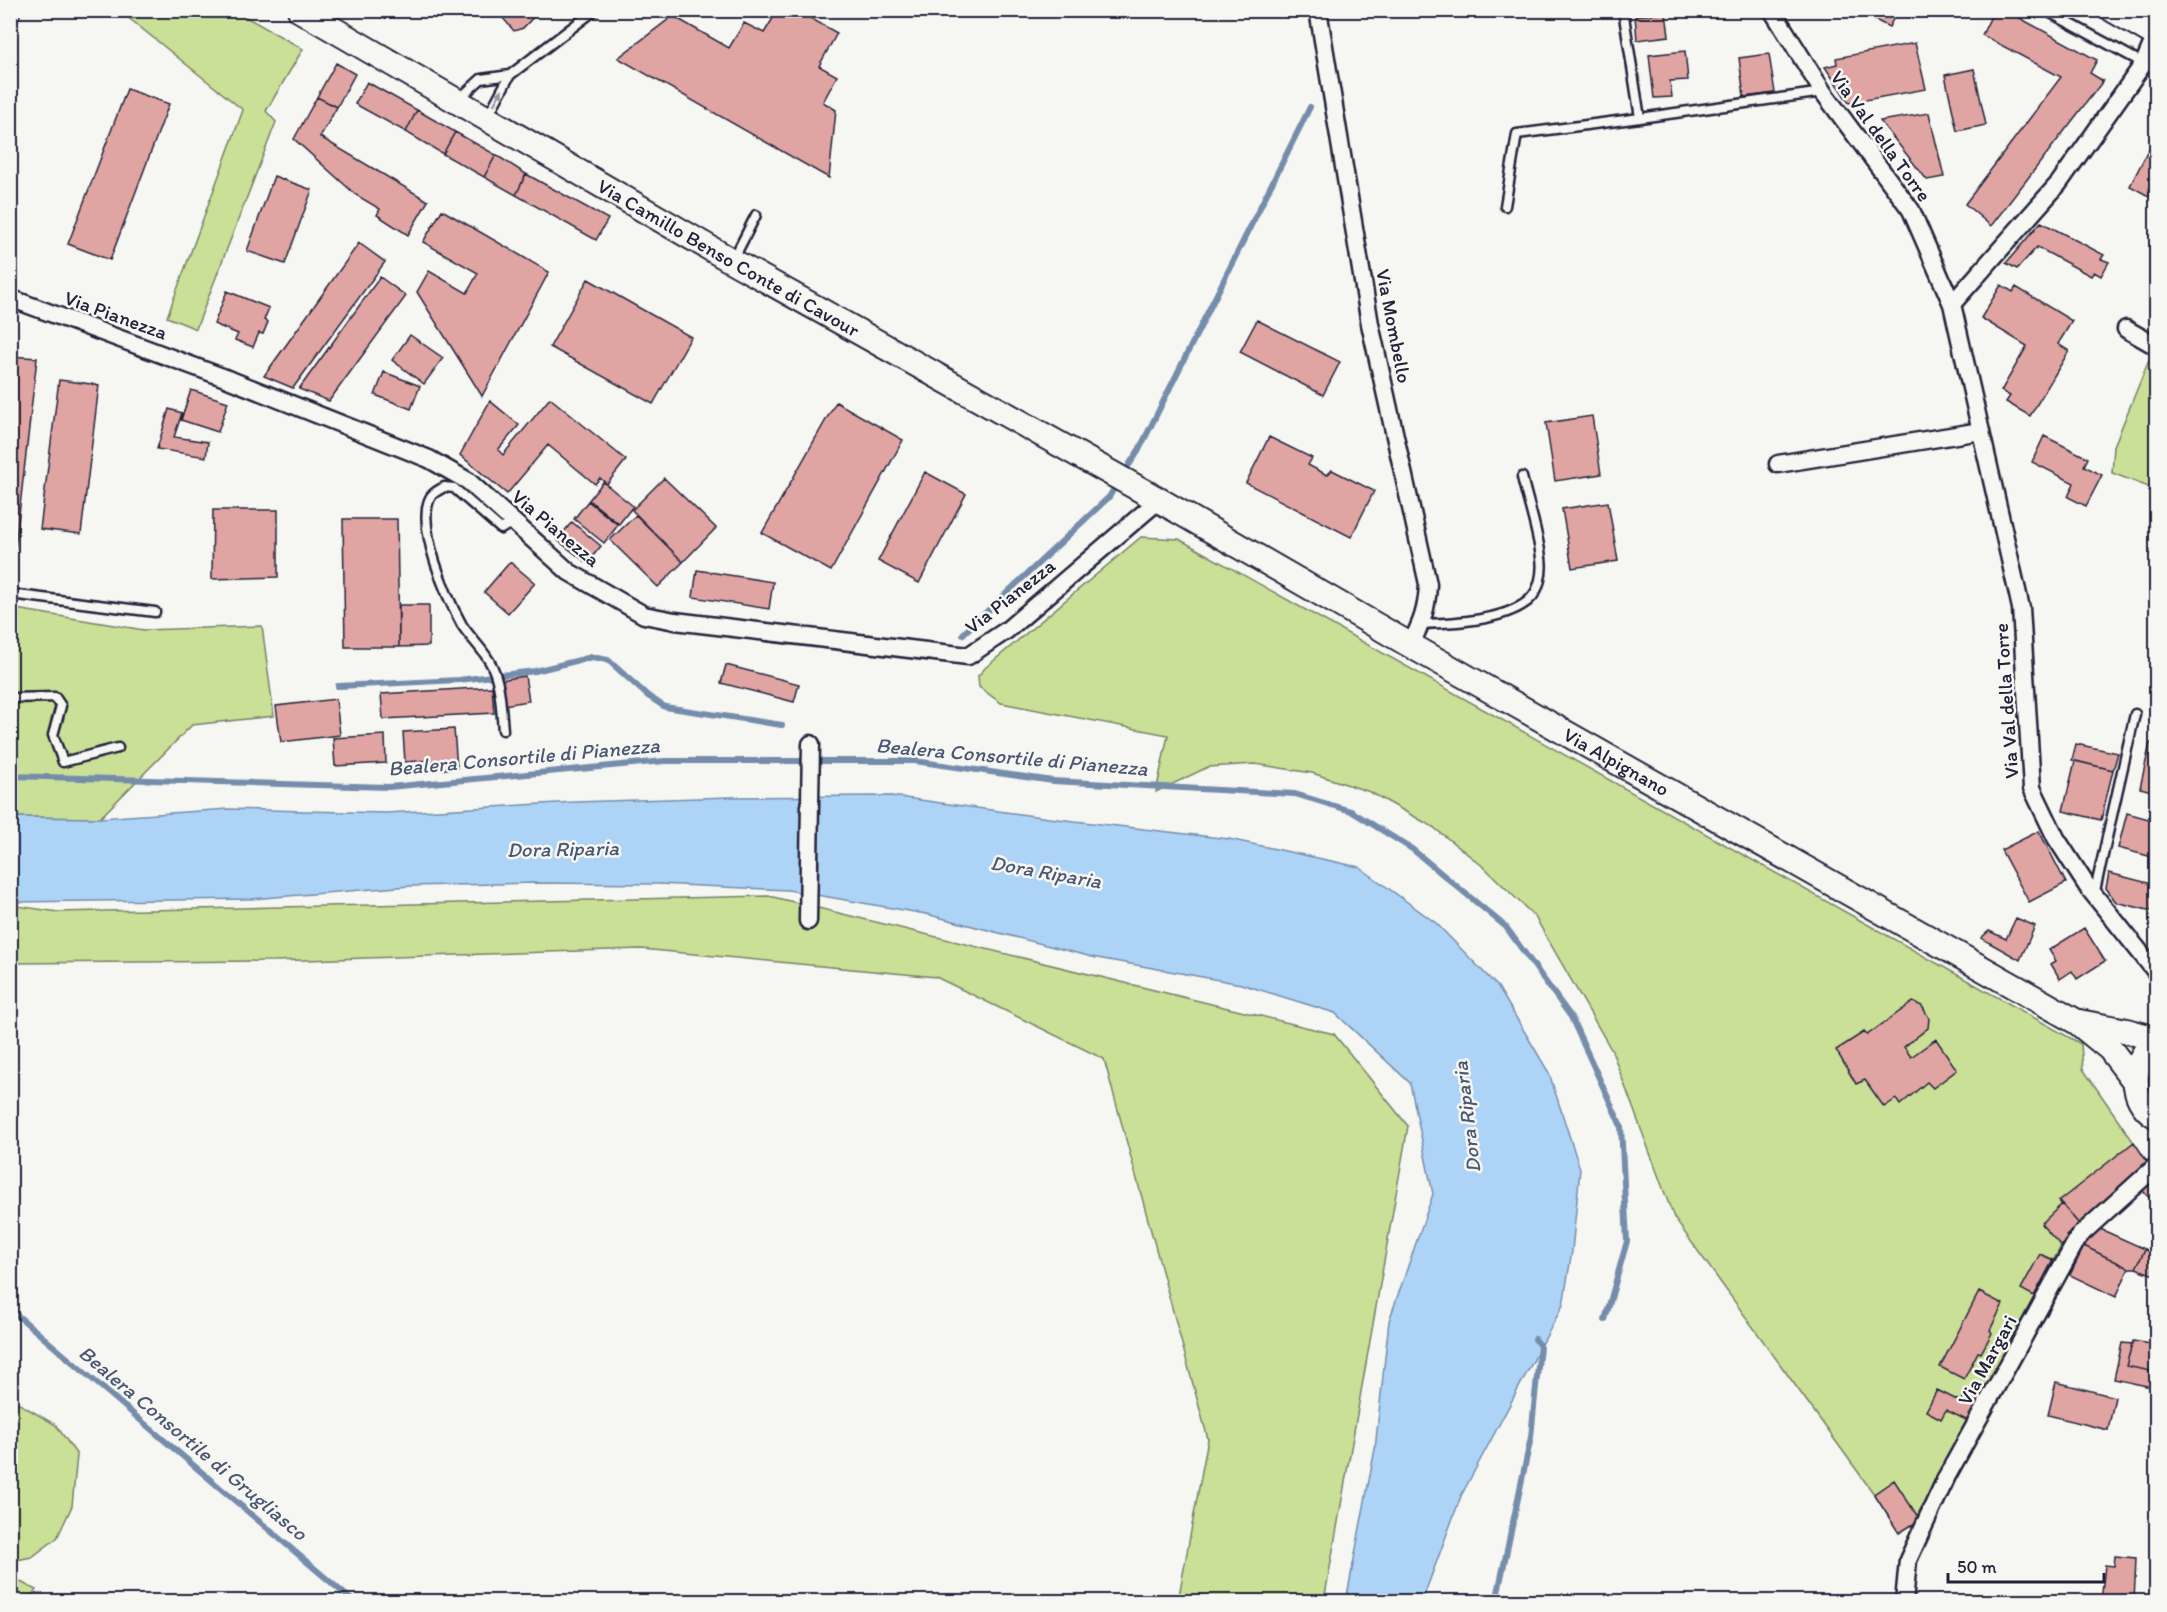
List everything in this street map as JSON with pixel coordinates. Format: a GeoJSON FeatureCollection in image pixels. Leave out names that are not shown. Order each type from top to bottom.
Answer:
{"type":"FeatureCollection","features":[{"type":"Feature","properties":{"kind":"street","name":"Via Camillo Benso Conte di Cavour"},"geometry":{"type":"LineString","coordinates":[[300,10],[732,261],[1159,500]]}},
{"type":"Feature","properties":{"kind":"street","name":"Via Mombello"},"geometry":{"type":"LineString","coordinates":[[1318,10],[1370,324],[1428,584],[1427,607],[1410,645]]}},
{"type":"Feature","properties":{"kind":"street","name":"Via Val della Torre"},"geometry":{"type":"LineString","coordinates":[[1772,10],[1823,92],[1911,210],[1952,304],[2021,608],[2032,788],[2056,838],[2094,895],[2156,972]]}},
{"type":"Feature","properties":{"kind":"street"},"geometry":{"type":"LineString","coordinates":[[1952,304],[2059,183],[2150,67],[2156,35],[2113,10]]}},
{"type":"Feature","properties":{"kind":"street","name":"Via Pianezza"},"geometry":{"type":"LineString","coordinates":[[10,298],[228,379],[429,459],[468,481],[568,572],[644,615],[675,621],[968,656],[1007,630],[1159,500]]}},
{"type":"Feature","properties":{"kind":"street"},"geometry":{"type":"LineString","coordinates":[[2126,329],[2157,346]]}},
{"type":"Feature","properties":{"kind":"street"},"geometry":{"type":"LineString","coordinates":[[1778,464],[1981,431]]}},
{"type":"Feature","properties":{"kind":"street","name":"Via Alpignano"},"geometry":{"type":"LineString","coordinates":[[1159,500],[1410,645],[2077,1022],[2110,1049],[2136,1083],[2144,1105],[2157,1116]]}},
{"type":"Feature","properties":{"kind":"street"},"geometry":{"type":"LineString","coordinates":[[808,921],[811,744]]}},
{"type":"Feature","properties":{"kind":"street","name":"Via Alpignano"},"geometry":{"type":"LineString","coordinates":[[2077,1022],[2127,1031],[2157,1040]]}},
{"type":"Feature","properties":{"kind":"street"},"geometry":{"type":"LineString","coordinates":[[2136,1083],[2138,1063],[2143,1054],[2157,1040]]}},
{"type":"Feature","properties":{"kind":"street","name":"Via Margari"},"geometry":{"type":"LineString","coordinates":[[1904,1602],[1908,1560],[1947,1476],[2079,1236],[2156,1165]]}},
{"type":"Feature","properties":{"kind":"lane"},"geometry":{"type":"LineString","coordinates":[[486,119],[510,75],[595,10]]}},
{"type":"Feature","properties":{"kind":"lane"},"geometry":{"type":"LineString","coordinates":[[1623,10],[1640,118]]}},
{"type":"Feature","properties":{"kind":"lane"},"geometry":{"type":"LineString","coordinates":[[2044,10],[2150,67]]}},
{"type":"Feature","properties":{"kind":"lane"},"geometry":{"type":"LineString","coordinates":[[456,101],[481,79],[510,75]]}},
{"type":"Feature","properties":{"kind":"lane"},"geometry":{"type":"LineString","coordinates":[[1505,206],[1517,134],[1823,92]]}},
{"type":"Feature","properties":{"kind":"lane"},"geometry":{"type":"LineString","coordinates":[[732,261],[756,215]]}},
{"type":"Feature","properties":{"kind":"lane"},"geometry":{"type":"LineString","coordinates":[[1421,624],[1456,623],[1478,619],[1509,611],[1529,600],[1539,585],[1542,559],[1522,477]]}},
{"type":"Feature","properties":{"kind":"lane"},"geometry":{"type":"LineString","coordinates":[[503,730],[498,684],[492,666],[463,626],[440,576],[428,537],[425,510],[430,495],[444,487],[454,488],[501,529],[514,521]]}},
{"type":"Feature","properties":{"kind":"lane"},"geometry":{"type":"LineString","coordinates":[[10,594],[155,612]]}},
{"type":"Feature","properties":{"kind":"lane"},"geometry":{"type":"LineString","coordinates":[[10,698],[55,697],[61,705],[53,735],[63,762],[118,748]]}},
{"type":"Feature","properties":{"kind":"lane"},"geometry":{"type":"LineString","coordinates":[[2094,895],[2135,714]]}},
{"type":"Feature","properties":{"kind":"green space"},"geometry":{"type":"Polygon","coordinates":[[[120,11],[235,11],[303,49],[266,111],[276,122],[196,329],[167,317],[243,110],[120,11]]]}},
{"type":"Feature","properties":{"kind":"green space"},"geometry":{"type":"Polygon","coordinates":[[[2149,360],[2156,364],[2156,490],[2112,473],[2114,446],[2149,360]]]}},
{"type":"Feature","properties":{"kind":"green space"},"geometry":{"type":"Polygon","coordinates":[[[1141,537],[1179,539],[2081,1044],[2083,1069],[2148,1163],[2067,1235],[2069,1239],[2061,1246],[1917,1516],[1920,1520],[1899,1533],[1874,1494],[1674,1218],[1612,1051],[1535,917],[1485,868],[1433,827],[1370,792],[1312,773],[1255,764],[1208,767],[1156,792],[1168,735],[1001,703],[979,687],[978,676],[985,668],[1141,537]]]}},
{"type":"Feature","properties":{"kind":"green space"},"geometry":{"type":"Polygon","coordinates":[[[10,608],[144,630],[262,626],[274,716],[192,725],[100,818],[11,817],[10,608]]]}},
{"type":"Feature","properties":{"kind":"green space"},"geometry":{"type":"Polygon","coordinates":[[[769,896],[1334,1034],[1408,1126],[1324,1601],[1178,1601],[1208,1439],[1104,1059],[936,977],[641,949],[275,961],[11,963],[11,905],[58,912],[769,896]]]}},
{"type":"Feature","properties":{"kind":"green space"},"geometry":{"type":"Polygon","coordinates":[[[11,1399],[56,1425],[77,1455],[72,1506],[57,1538],[32,1557],[11,1561],[11,1399]]]}},
{"type":"Feature","properties":{"kind":"green space"},"geometry":{"type":"Polygon","coordinates":[[[11,1577],[36,1590],[26,1601],[11,1601],[11,1577]]]}},
{"type":"Feature","properties":{"kind":"water","name":"Dora Riparia"},"geometry":{"type":"Polygon","coordinates":[[[891,796],[1049,818],[1229,839],[1359,867],[1436,923],[1498,987],[1549,1073],[1580,1169],[1572,1251],[1563,1305],[1461,1496],[1422,1601],[1346,1601],[1375,1449],[1389,1321],[1433,1194],[1410,1083],[1335,1013],[1241,984],[1092,957],[926,914],[788,890],[658,884],[536,883],[410,886],[251,899],[11,902],[11,817],[100,818],[228,809],[386,813],[576,802],[730,797],[891,796]]]}},
{"type":"Feature","properties":{"kind":"building"},"geometry":{"type":"Polygon","coordinates":[[[10,10],[22,10],[10,41],[10,10]]]}},
{"type":"Feature","properties":{"kind":"building"},"geometry":{"type":"Polygon","coordinates":[[[496,10],[540,10],[523,28],[514,31],[496,10]]]}},
{"type":"Feature","properties":{"kind":"building"},"geometry":{"type":"Polygon","coordinates":[[[778,10],[796,10],[837,33],[819,66],[837,76],[823,102],[836,110],[829,178],[618,58],[673,16],[729,48],[744,23],[764,33],[778,10]]]}},
{"type":"Feature","properties":{"kind":"building"},"geometry":{"type":"Polygon","coordinates":[[[1855,10],[1898,10],[1889,27],[1855,10]]]}},
{"type":"Feature","properties":{"kind":"building"},"geometry":{"type":"Polygon","coordinates":[[[1994,10],[2005,10],[2097,60],[2090,73],[2103,81],[1991,226],[1965,204],[2061,77],[1982,35],[1994,10]]]}},
{"type":"Feature","properties":{"kind":"building"},"geometry":{"type":"Polygon","coordinates":[[[1666,13],[1669,36],[1637,40],[1635,16],[1666,13]]]}},
{"type":"Feature","properties":{"kind":"building"},"geometry":{"type":"Polygon","coordinates":[[[1915,43],[1926,89],[1849,103],[1825,67],[1837,64],[1836,58],[1915,43]]]}},
{"type":"Feature","properties":{"kind":"building"},"geometry":{"type":"Polygon","coordinates":[[[1685,51],[1688,80],[1670,81],[1672,97],[1654,98],[1649,55],[1685,51]]]}},
{"type":"Feature","properties":{"kind":"building"},"geometry":{"type":"Polygon","coordinates":[[[1769,54],[1775,93],[1744,97],[1739,58],[1769,54]]]}},
{"type":"Feature","properties":{"kind":"building"},"geometry":{"type":"Polygon","coordinates":[[[336,63],[355,74],[337,107],[317,97],[336,63]]]}},
{"type":"Feature","properties":{"kind":"building"},"geometry":{"type":"Polygon","coordinates":[[[1974,69],[1986,125],[1957,131],[1945,75],[1974,69]]]}},
{"type":"Feature","properties":{"kind":"building"},"geometry":{"type":"Polygon","coordinates":[[[367,82],[417,110],[406,132],[355,104],[367,82]]]}},
{"type":"Feature","properties":{"kind":"building"},"geometry":{"type":"Polygon","coordinates":[[[127,89],[169,104],[110,260],[68,244],[127,89]]]}},
{"type":"Feature","properties":{"kind":"building"},"geometry":{"type":"Polygon","coordinates":[[[317,97],[337,107],[320,137],[428,201],[408,235],[377,215],[380,209],[356,195],[294,139],[317,97]]]}},
{"type":"Feature","properties":{"kind":"building"},"geometry":{"type":"Polygon","coordinates":[[[417,110],[455,132],[443,154],[406,132],[417,110]]]}},
{"type":"Feature","properties":{"kind":"building"},"geometry":{"type":"Polygon","coordinates":[[[1929,113],[1944,177],[1927,180],[1880,121],[1929,113]]]}},
{"type":"Feature","properties":{"kind":"building"},"geometry":{"type":"Polygon","coordinates":[[[455,132],[496,155],[484,177],[443,154],[455,132]]]}},
{"type":"Feature","properties":{"kind":"building"},"geometry":{"type":"Polygon","coordinates":[[[2156,135],[2156,200],[2130,186],[2156,135]]]}},
{"type":"Feature","properties":{"kind":"building"},"geometry":{"type":"Polygon","coordinates":[[[496,155],[526,174],[516,195],[484,177],[496,155]]]}},
{"type":"Feature","properties":{"kind":"building"},"geometry":{"type":"Polygon","coordinates":[[[526,174],[608,219],[596,240],[516,195],[526,174]]]}},
{"type":"Feature","properties":{"kind":"building"},"geometry":{"type":"Polygon","coordinates":[[[274,176],[312,190],[285,264],[247,251],[274,176]]]}},
{"type":"Feature","properties":{"kind":"building"},"geometry":{"type":"Polygon","coordinates":[[[442,210],[549,272],[482,396],[417,292],[429,271],[467,293],[478,273],[423,242],[442,210]]]}},
{"type":"Feature","properties":{"kind":"building"},"geometry":{"type":"Polygon","coordinates":[[[2041,222],[2104,255],[2101,259],[2109,262],[2101,276],[2094,272],[2091,276],[2037,247],[2017,269],[2006,263],[2041,222]]]}},
{"type":"Feature","properties":{"kind":"building"},"geometry":{"type":"Polygon","coordinates":[[[359,243],[385,262],[293,388],[264,376],[359,243]]]}},
{"type":"Feature","properties":{"kind":"building"},"geometry":{"type":"Polygon","coordinates":[[[380,277],[406,296],[329,401],[299,389],[380,277]]]}},
{"type":"Feature","properties":{"kind":"building"},"geometry":{"type":"Polygon","coordinates":[[[588,279],[691,337],[653,404],[550,347],[588,279]]]}},
{"type":"Feature","properties":{"kind":"building"},"geometry":{"type":"Polygon","coordinates":[[[2001,285],[2013,292],[2016,287],[2072,321],[2058,344],[2069,351],[2030,416],[2006,402],[2010,396],[2001,391],[2027,346],[1981,318],[2001,285]]]}},
{"type":"Feature","properties":{"kind":"building"},"geometry":{"type":"Polygon","coordinates":[[[227,291],[269,308],[264,320],[268,322],[263,334],[259,333],[253,347],[235,340],[238,334],[214,324],[227,291]]]}},
{"type":"Feature","properties":{"kind":"building"},"geometry":{"type":"Polygon","coordinates":[[[1257,320],[1340,362],[1323,395],[1240,352],[1257,320]]]}},
{"type":"Feature","properties":{"kind":"building"},"geometry":{"type":"Polygon","coordinates":[[[410,335],[443,358],[424,384],[392,360],[410,335]]]}},
{"type":"Feature","properties":{"kind":"building"},"geometry":{"type":"Polygon","coordinates":[[[10,356],[37,358],[13,567],[10,567],[10,356]]]}},
{"type":"Feature","properties":{"kind":"building"},"geometry":{"type":"Polygon","coordinates":[[[384,372],[420,386],[411,409],[375,395],[384,372]]]}},
{"type":"Feature","properties":{"kind":"building"},"geometry":{"type":"Polygon","coordinates":[[[59,380],[99,385],[81,534],[40,529],[59,380]]]}},
{"type":"Feature","properties":{"kind":"building"},"geometry":{"type":"Polygon","coordinates":[[[191,390],[228,402],[218,432],[181,420],[191,390]]]}},
{"type":"Feature","properties":{"kind":"building"},"geometry":{"type":"Polygon","coordinates":[[[550,398],[626,460],[607,484],[600,478],[595,484],[548,445],[507,494],[460,455],[490,401],[519,425],[498,450],[503,455],[550,398]]]}},
{"type":"Feature","properties":{"kind":"building"},"geometry":{"type":"Polygon","coordinates":[[[836,402],[903,440],[831,571],[762,533],[836,402]]]}},
{"type":"Feature","properties":{"kind":"building"},"geometry":{"type":"Polygon","coordinates":[[[169,409],[182,413],[174,437],[208,442],[206,457],[157,449],[169,409]]]}},
{"type":"Feature","properties":{"kind":"building"},"geometry":{"type":"Polygon","coordinates":[[[1592,416],[1601,474],[1555,481],[1546,423],[1592,416]]]}},
{"type":"Feature","properties":{"kind":"building"},"geometry":{"type":"Polygon","coordinates":[[[2044,436],[2088,458],[2084,466],[2102,475],[2086,506],[2068,497],[2074,483],[2032,462],[2044,436]]]}},
{"type":"Feature","properties":{"kind":"building"},"geometry":{"type":"Polygon","coordinates":[[[1269,437],[1312,458],[1308,465],[1327,475],[1332,470],[1374,491],[1351,537],[1246,483],[1269,437]]]}},
{"type":"Feature","properties":{"kind":"building"},"geometry":{"type":"Polygon","coordinates":[[[925,472],[966,494],[919,583],[878,561],[925,472]]]}},
{"type":"Feature","properties":{"kind":"building"},"geometry":{"type":"Polygon","coordinates":[[[664,478],[716,528],[683,562],[632,510],[664,478]]]}},
{"type":"Feature","properties":{"kind":"building"},"geometry":{"type":"Polygon","coordinates":[[[603,482],[633,506],[619,524],[589,500],[603,482]]]}},
{"type":"Feature","properties":{"kind":"building"},"geometry":{"type":"Polygon","coordinates":[[[588,501],[618,525],[604,543],[574,519],[588,501]]]}},
{"type":"Feature","properties":{"kind":"building"},"geometry":{"type":"Polygon","coordinates":[[[1608,502],[1618,561],[1572,568],[1562,509],[1608,502]]]}},
{"type":"Feature","properties":{"kind":"building"},"geometry":{"type":"Polygon","coordinates":[[[213,510],[278,510],[278,577],[212,579],[213,510]]]}},
{"type":"Feature","properties":{"kind":"building"},"geometry":{"type":"Polygon","coordinates":[[[636,515],[683,562],[658,587],[610,540],[636,515]]]}},
{"type":"Feature","properties":{"kind":"building"},"geometry":{"type":"Polygon","coordinates":[[[343,519],[397,519],[399,647],[345,647],[343,519]]]}},
{"type":"Feature","properties":{"kind":"building"},"geometry":{"type":"Polygon","coordinates":[[[572,522],[601,546],[587,563],[557,540],[572,522]]]}},
{"type":"Feature","properties":{"kind":"building"},"geometry":{"type":"Polygon","coordinates":[[[510,562],[535,583],[508,613],[484,592],[510,562]]]}},
{"type":"Feature","properties":{"kind":"building"},"geometry":{"type":"Polygon","coordinates":[[[697,570],[773,582],[769,609],[693,597],[697,570]]]}},
{"type":"Feature","properties":{"kind":"building"},"geometry":{"type":"Polygon","coordinates":[[[399,605],[429,605],[429,646],[399,647],[399,605]]]}},
{"type":"Feature","properties":{"kind":"building"},"geometry":{"type":"Polygon","coordinates":[[[726,665],[799,684],[794,702],[721,683],[726,665]]]}},
{"type":"Feature","properties":{"kind":"building"},"geometry":{"type":"Polygon","coordinates":[[[525,676],[529,701],[504,705],[500,680],[525,676]]]}},
{"type":"Feature","properties":{"kind":"building"},"geometry":{"type":"Polygon","coordinates":[[[492,687],[494,713],[383,719],[381,694],[492,687]]]}},
{"type":"Feature","properties":{"kind":"building"},"geometry":{"type":"Polygon","coordinates":[[[336,699],[340,735],[281,742],[276,706],[336,699]]]}},
{"type":"Feature","properties":{"kind":"building"},"geometry":{"type":"Polygon","coordinates":[[[454,729],[457,768],[432,770],[431,760],[405,762],[403,732],[454,729]]]}},
{"type":"Feature","properties":{"kind":"building"},"geometry":{"type":"Polygon","coordinates":[[[385,735],[386,763],[335,766],[333,738],[385,735]]]}},
{"type":"Feature","properties":{"kind":"building"},"geometry":{"type":"Polygon","coordinates":[[[2150,743],[2156,744],[2156,792],[2140,788],[2150,743]]]}},
{"type":"Feature","properties":{"kind":"building"},"geometry":{"type":"Polygon","coordinates":[[[2076,744],[2118,753],[2113,770],[2072,760],[2076,744]]]}},
{"type":"Feature","properties":{"kind":"building"},"geometry":{"type":"Polygon","coordinates":[[[2075,761],[2113,770],[2101,820],[2063,811],[2075,761]]]}},
{"type":"Feature","properties":{"kind":"building"},"geometry":{"type":"Polygon","coordinates":[[[2127,813],[2156,821],[2156,858],[2118,848],[2127,813]]]}},
{"type":"Feature","properties":{"kind":"building"},"geometry":{"type":"Polygon","coordinates":[[[2039,831],[2066,883],[2029,902],[2001,850],[2039,831]]]}},
{"type":"Feature","properties":{"kind":"building"},"geometry":{"type":"Polygon","coordinates":[[[2109,873],[2156,885],[2156,912],[2116,902],[2106,888],[2109,873]]]}},
{"type":"Feature","properties":{"kind":"building"},"geometry":{"type":"Polygon","coordinates":[[[2016,918],[2035,926],[2020,960],[1981,938],[1989,931],[2006,939],[2016,918]]]}},
{"type":"Feature","properties":{"kind":"building"},"geometry":{"type":"Polygon","coordinates":[[[2084,928],[2105,961],[2077,979],[2072,971],[2060,979],[2051,964],[2056,961],[2049,950],[2084,928]]]}},
{"type":"Feature","properties":{"kind":"building"},"geometry":{"type":"Polygon","coordinates":[[[1913,1002],[1922,1006],[1929,1018],[1928,1028],[1904,1047],[1911,1057],[1936,1039],[1957,1070],[1933,1088],[1927,1082],[1900,1105],[1896,1099],[1884,1107],[1865,1080],[1856,1084],[1836,1050],[1864,1032],[1867,1035],[1913,1002]]]}},
{"type":"Feature","properties":{"kind":"building"},"geometry":{"type":"Polygon","coordinates":[[[2134,1142],[2148,1163],[2079,1224],[2059,1201],[2134,1142]]]}},
{"type":"Feature","properties":{"kind":"building"},"geometry":{"type":"Polygon","coordinates":[[[2156,1177],[2156,1205],[2141,1189],[2156,1177]]]}},
{"type":"Feature","properties":{"kind":"building"},"geometry":{"type":"Polygon","coordinates":[[[2062,1204],[2079,1224],[2066,1236],[2069,1239],[2061,1246],[2041,1224],[2062,1204]]]}},
{"type":"Feature","properties":{"kind":"building"},"geometry":{"type":"Polygon","coordinates":[[[2098,1228],[2145,1249],[2136,1268],[2129,1268],[2084,1246],[2098,1228]]]}},
{"type":"Feature","properties":{"kind":"building"},"geometry":{"type":"Polygon","coordinates":[[[2084,1246],[2129,1268],[2116,1297],[2070,1275],[2084,1246]]]}},
{"type":"Feature","properties":{"kind":"building"},"geometry":{"type":"Polygon","coordinates":[[[2145,1249],[2156,1255],[2156,1276],[2136,1268],[2145,1249]]]}},
{"type":"Feature","properties":{"kind":"building"},"geometry":{"type":"Polygon","coordinates":[[[2040,1254],[2053,1260],[2034,1296],[2021,1289],[2040,1254]]]}},
{"type":"Feature","properties":{"kind":"building"},"geometry":{"type":"Polygon","coordinates":[[[1979,1292],[2003,1304],[1990,1330],[1992,1333],[1981,1353],[1978,1352],[1964,1379],[1940,1367],[1979,1292]]]}},
{"type":"Feature","properties":{"kind":"building"},"geometry":{"type":"Polygon","coordinates":[[[2133,1341],[2156,1345],[2156,1372],[2126,1366],[2133,1341]]]}},
{"type":"Feature","properties":{"kind":"building"},"geometry":{"type":"Polygon","coordinates":[[[2122,1343],[2132,1344],[2126,1366],[2156,1372],[2156,1388],[2114,1379],[2122,1343]]]}},
{"type":"Feature","properties":{"kind":"building"},"geometry":{"type":"Polygon","coordinates":[[[2056,1382],[2115,1397],[2108,1430],[2048,1415],[2056,1382]]]}},
{"type":"Feature","properties":{"kind":"building"},"geometry":{"type":"Polygon","coordinates":[[[1937,1390],[1961,1402],[1966,1392],[1979,1399],[1968,1421],[1946,1410],[1941,1419],[1926,1411],[1937,1390]]]}},
{"type":"Feature","properties":{"kind":"building"},"geometry":{"type":"Polygon","coordinates":[[[1894,1480],[1920,1520],[1899,1533],[1874,1494],[1894,1480]]]}},
{"type":"Feature","properties":{"kind":"building"},"geometry":{"type":"Polygon","coordinates":[[[2115,1556],[2136,1558],[2134,1602],[2101,1602],[2105,1565],[2114,1566],[2115,1556]]]}},
{"type":"Feature","properties":{"kind":"waterway"},"geometry":{"type":"LineString","coordinates":[[1129,465],[1139,450],[1310,107]]}},
{"type":"Feature","properties":{"kind":"waterway"},"geometry":{"type":"LineString","coordinates":[[963,634],[1109,497],[1115,487]]}},
{"type":"Feature","properties":{"kind":"waterway"},"geometry":{"type":"LineString","coordinates":[[338,686],[459,680],[535,671],[592,657],[608,660],[648,696],[665,707],[782,725]]}},
{"type":"Feature","properties":{"kind":"waterway","name":"Bealera Consortile di Pianezza"},"geometry":{"type":"LineString","coordinates":[[10,776],[389,787],[664,761],[915,761],[1053,781],[1295,794],[1351,811],[1412,849],[1506,927],[1571,1017],[1621,1126],[1627,1241],[1605,1320]]}},
{"type":"Feature","properties":{"kind":"waterway","name":"Bealera Consortile di Grugliasco"},"geometry":{"type":"LineString","coordinates":[[10,1309],[354,1602]]}},
{"type":"Feature","properties":{"kind":"waterway"},"geometry":{"type":"LineString","coordinates":[[1496,1602],[1531,1437],[1540,1346],[1535,1339]]}}]}
